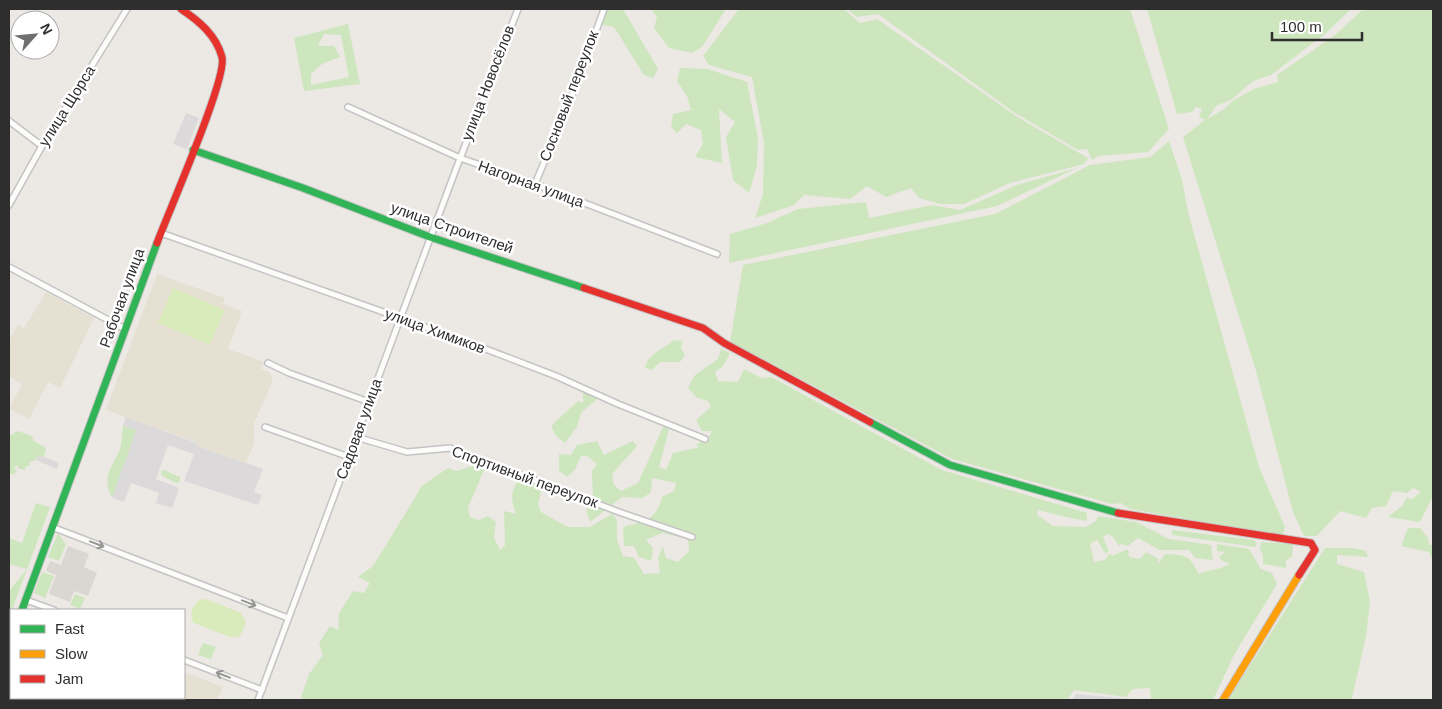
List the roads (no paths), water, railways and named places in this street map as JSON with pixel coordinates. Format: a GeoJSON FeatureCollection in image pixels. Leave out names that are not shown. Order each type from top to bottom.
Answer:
{"type":"FeatureCollection","features":[{"type":"Feature","properties":{"kind":"street","name":"улица Щорса"},"geometry":{"type":"LineString","coordinates":[[9,205],[42,146],[127,9]]}},
{"type":"Feature","properties":{"kind":"street","name":"Рабочая улица"},"geometry":{"type":"LineString","coordinates":[[22,609],[161,233],[216,95],[223,68],[222,58],[215,38],[196,19],[181,9]]}},
{"type":"Feature","properties":{"kind":"street","name":"улица Новосёлов"},"geometry":{"type":"LineString","coordinates":[[460,158],[518,9]]}},
{"type":"Feature","properties":{"kind":"street","name":"Сосновый переулок"},"geometry":{"type":"LineString","coordinates":[[535,184],[578,80],[604,9]]}},
{"type":"Feature","properties":{"kind":"street","name":"Нагорная улица"},"geometry":{"type":"LineString","coordinates":[[348,107],[460,158],[535,184],[717,254]]}},
{"type":"Feature","properties":{"kind":"street"},"geometry":{"type":"LineString","coordinates":[[9,121],[42,146]]}},
{"type":"Feature","properties":{"kind":"street","name":"улица Строителей"},"geometry":{"type":"LineString","coordinates":[[193,150],[303,188],[430,237],[703,328],[724,343],[950,465],[1111,512],[1311,543],[1315,550],[1223,700]]}},
{"type":"Feature","properties":{"kind":"street","name":"Садовая улица"},"geometry":{"type":"LineString","coordinates":[[258,700],[460,158]]}},
{"type":"Feature","properties":{"kind":"street","name":"улица Химиков"},"geometry":{"type":"LineString","coordinates":[[161,233],[556,376],[618,404],[705,439]]}},
{"type":"Feature","properties":{"kind":"street"},"geometry":{"type":"LineString","coordinates":[[9,267],[125,329]]}},
{"type":"Feature","properties":{"kind":"street"},"geometry":{"type":"LineString","coordinates":[[268,363],[288,373],[369,402]]}},
{"type":"Feature","properties":{"kind":"street"},"geometry":{"type":"LineString","coordinates":[[265,427],[348,457]]}},
{"type":"Feature","properties":{"kind":"street","name":"Спортивный переулок"},"geometry":{"type":"LineString","coordinates":[[356,437],[407,452],[450,448],[619,512],[692,537]]}},
{"type":"Feature","properties":{"kind":"street"},"geometry":{"type":"LineString","coordinates":[[52,527],[288,618]]}},
{"type":"Feature","properties":{"kind":"street"},"geometry":{"type":"LineString","coordinates":[[26,600],[51,609]]}},
{"type":"Feature","properties":{"kind":"street"},"geometry":{"type":"LineString","coordinates":[[185,660],[262,690]]}}]}
